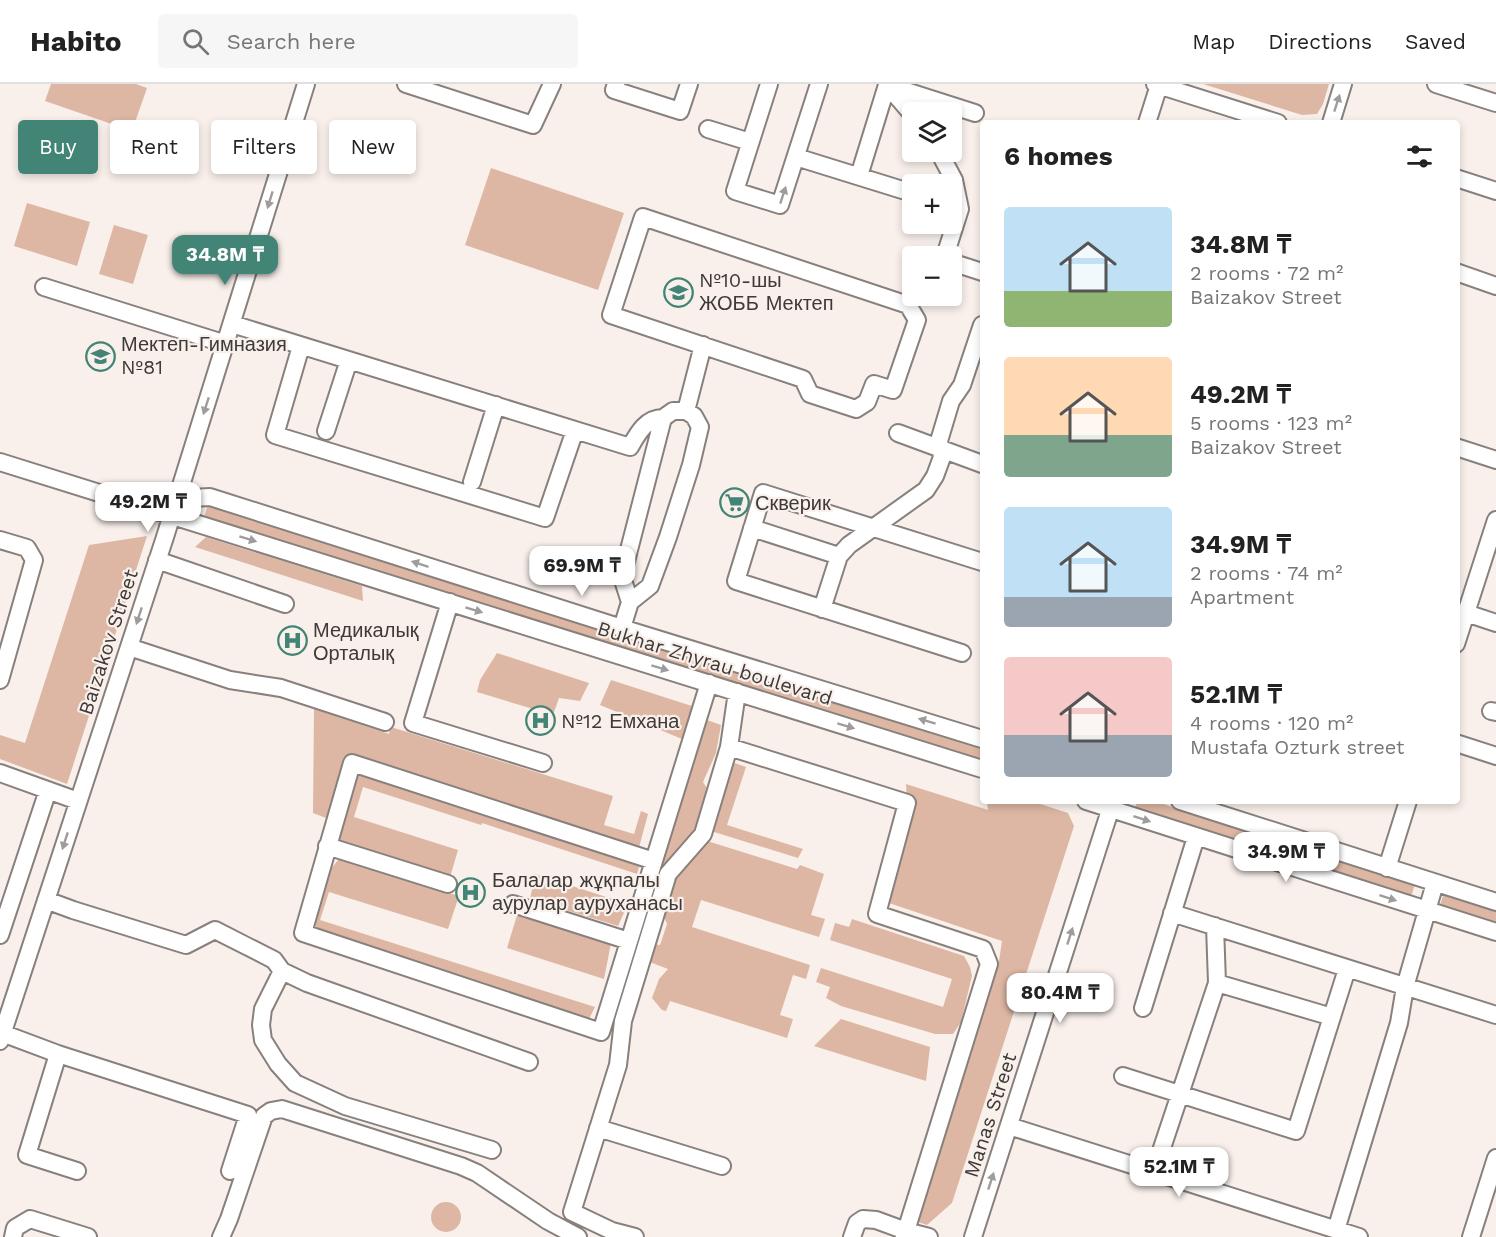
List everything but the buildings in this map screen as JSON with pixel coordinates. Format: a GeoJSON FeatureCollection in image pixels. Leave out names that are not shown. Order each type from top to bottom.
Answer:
{"type":"FeatureCollection","features":[{"type":"Feature","properties":{"kind":"street","name":"Baizakov Street"},"geometry":{"type":"LineString","coordinates":[[2,1027],[172,515],[306,84]]}},
{"type":"Feature","properties":{"kind":"street"},"geometry":{"type":"LineString","coordinates":[[406,84],[533,125],[552,84]]}},
{"type":"Feature","properties":{"kind":"street"},"geometry":{"type":"LineString","coordinates":[[616,84],[614,90],[680,111],[689,84]]}},
{"type":"Feature","properties":{"kind":"street"},"geometry":{"type":"LineString","coordinates":[[769,84],[735,191],[780,205],[819,84]]}},
{"type":"Feature","properties":{"kind":"street"},"geometry":{"type":"LineString","coordinates":[[1332,120],[1343,84]]}},
{"type":"Feature","properties":{"kind":"street"},"geometry":{"type":"LineString","coordinates":[[1436,84],[1496,103]]}},
{"type":"Feature","properties":{"kind":"street"},"geometry":{"type":"LineString","coordinates":[[859,176],[887,85]]}},
{"type":"Feature","properties":{"kind":"street"},"geometry":{"type":"LineString","coordinates":[[887,85],[975,113]]}},
{"type":"Feature","properties":{"kind":"street"},"geometry":{"type":"LineString","coordinates":[[887,85],[902,102]]}},
{"type":"Feature","properties":{"kind":"street"},"geometry":{"type":"LineString","coordinates":[[1148,120],[1157,85],[1268,120]]}},
{"type":"Feature","properties":{"kind":"street"},"geometry":{"type":"LineString","coordinates":[[708,129],[750,142]]}},
{"type":"Feature","properties":{"kind":"street"},"geometry":{"type":"LineString","coordinates":[[796,157],[902,191]]}},
{"type":"Feature","properties":{"kind":"street"},"geometry":{"type":"LineString","coordinates":[[1460,179],[1496,190]]}},
{"type":"Feature","properties":{"kind":"street"},"geometry":{"type":"LineString","coordinates":[[643,217],[908,305],[917,320],[893,390],[874,384],[867,402],[856,409],[810,394],[803,379],[703,345],[611,315],[643,217]]}},
{"type":"Feature","properties":{"kind":"street"},"geometry":{"type":"LineString","coordinates":[[962,265],[980,271]]}},
{"type":"Feature","properties":{"kind":"street"},"geometry":{"type":"LineString","coordinates":[[1460,273],[1496,286]]}},
{"type":"Feature","properties":{"kind":"street"},"geometry":{"type":"LineString","coordinates":[[44,287],[226,344]]}},
{"type":"Feature","properties":{"kind":"street"},"geometry":{"type":"LineString","coordinates":[[232,324],[630,447],[650,420],[663,418],[673,411],[686,411],[694,416],[700,428],[668,537],[650,586],[630,602],[622,628]]}},
{"type":"Feature","properties":{"kind":"street"},"geometry":{"type":"LineString","coordinates":[[822,609],[839,556],[849,545],[926,490],[935,476],[942,457],[939,441],[951,401],[962,385],[980,331]]}},
{"type":"Feature","properties":{"kind":"street"},"geometry":{"type":"LineString","coordinates":[[686,411],[703,345]]}},
{"type":"Feature","properties":{"kind":"street"},"geometry":{"type":"LineString","coordinates":[[301,346],[275,435],[546,518],[575,430]]}},
{"type":"Feature","properties":{"kind":"street"},"geometry":{"type":"LineString","coordinates":[[326,431],[349,360]]}},
{"type":"Feature","properties":{"kind":"street"},"geometry":{"type":"LineString","coordinates":[[472,482],[496,405]]}},
{"type":"Feature","properties":{"kind":"street"},"geometry":{"type":"LineString","coordinates":[[630,602],[622,577],[663,418]]}},
{"type":"Feature","properties":{"kind":"street"},"geometry":{"type":"LineString","coordinates":[[898,433],[980,463]]}},
{"type":"Feature","properties":{"kind":"street"},"geometry":{"type":"LineString","coordinates":[[1460,448],[1496,460]]}},
{"type":"Feature","properties":{"kind":"street","name":"Bukhar Zhyrau boulevard"},"geometry":{"type":"LineString","coordinates":[[0,462],[980,768]]}},
{"type":"Feature","properties":{"kind":"street"},"geometry":{"type":"LineString","coordinates":[[962,653],[736,581],[763,493],[980,561]]}},
{"type":"Feature","properties":{"kind":"street","name":"Bukhar Zhyrau boulevard"},"geometry":{"type":"LineString","coordinates":[[125,501],[210,497],[980,738]]}},
{"type":"Feature","properties":{"kind":"street"},"geometry":{"type":"LineString","coordinates":[[1460,632],[1491,556],[1496,520]]}},
{"type":"Feature","properties":{"kind":"street"},"geometry":{"type":"LineString","coordinates":[[752,528],[839,556]]}},
{"type":"Feature","properties":{"kind":"street"},"geometry":{"type":"LineString","coordinates":[[0,540],[27,548],[34,560],[0,680]]}},
{"type":"Feature","properties":{"kind":"street"},"geometry":{"type":"LineString","coordinates":[[157,560],[285,604]]}},
{"type":"Feature","properties":{"kind":"street"},"geometry":{"type":"LineString","coordinates":[[450,602],[413,723],[543,763]]}},
{"type":"Feature","properties":{"kind":"street"},"geometry":{"type":"LineString","coordinates":[[1466,613],[1496,623]]}},
{"type":"Feature","properties":{"kind":"street"},"geometry":{"type":"LineString","coordinates":[[129,647],[230,680],[281,688],[385,722]]}},
{"type":"Feature","properties":{"kind":"street"},"geometry":{"type":"LineString","coordinates":[[654,861],[352,763],[303,933],[601,1032],[629,941],[654,861],[709,683]]}},
{"type":"Feature","properties":{"kind":"street"},"geometry":{"type":"LineString","coordinates":[[635,1237],[612,1231],[572,1212],[618,1065],[623,1021],[668,874],[703,834],[729,747],[737,692]]}},
{"type":"Feature","properties":{"kind":"street"},"geometry":{"type":"LineString","coordinates":[[1460,744],[1496,756]]}},
{"type":"Feature","properties":{"kind":"street"},"geometry":{"type":"LineString","coordinates":[[729,747],[907,803],[877,914],[983,949],[989,964],[905,1234]]}},
{"type":"Feature","properties":{"kind":"street"},"geometry":{"type":"LineString","coordinates":[[0,772],[78,801]]}},
{"type":"Feature","properties":{"kind":"street"},"geometry":{"type":"LineString","coordinates":[[0,935],[48,790]]}},
{"type":"Feature","properties":{"kind":"street"},"geometry":{"type":"LineString","coordinates":[[1387,868],[1407,804]]}},
{"type":"Feature","properties":{"kind":"street"},"geometry":{"type":"LineString","coordinates":[[1112,805],[1196,837],[1496,932]]}},
{"type":"Feature","properties":{"kind":"street","name":"Manas Street"},"geometry":{"type":"LineString","coordinates":[[973,1237],[1112,805]]}},
{"type":"Feature","properties":{"kind":"street"},"geometry":{"type":"LineString","coordinates":[[1213,806],[1387,868],[1496,902]]}},
{"type":"Feature","properties":{"kind":"street"},"geometry":{"type":"LineString","coordinates":[[1143,1008],[1196,837]]}},
{"type":"Feature","properties":{"kind":"street"},"geometry":{"type":"LineString","coordinates":[[327,846],[448,884]]}},
{"type":"Feature","properties":{"kind":"street"},"geometry":{"type":"LineString","coordinates":[[1336,1230],[1399,1023],[1405,987],[1435,883]]}},
{"type":"Feature","properties":{"kind":"street"},"geometry":{"type":"LineString","coordinates":[[46,900],[186,945],[215,930],[274,960],[282,971],[307,983],[529,1062]]}},
{"type":"Feature","properties":{"kind":"street"},"geometry":{"type":"LineString","coordinates":[[513,904],[629,941]]}},
{"type":"Feature","properties":{"kind":"street"},"geometry":{"type":"LineString","coordinates":[[1172,913],[1496,1015]]}},
{"type":"Feature","properties":{"kind":"street"},"geometry":{"type":"LineString","coordinates":[[1154,1172],[1217,982],[1215,926]]}},
{"type":"Feature","properties":{"kind":"street"},"geometry":{"type":"LineString","coordinates":[[1122,1076],[1296,1131],[1347,969]]}},
{"type":"Feature","properties":{"kind":"street"},"geometry":{"type":"LineString","coordinates":[[282,971],[263,1009],[261,1025],[263,1040],[278,1064],[295,1083],[345,1106],[492,1150]]}},
{"type":"Feature","properties":{"kind":"street"},"geometry":{"type":"LineString","coordinates":[[1217,982],[1332,1017]]}},
{"type":"Feature","properties":{"kind":"street"},"geometry":{"type":"LineString","coordinates":[[2,1027],[58,1054],[248,1115],[230,1171]]}},
{"type":"Feature","properties":{"kind":"street"},"geometry":{"type":"LineString","coordinates":[[58,1054],[27,1155],[77,1171]]}},
{"type":"Feature","properties":{"kind":"street"},"geometry":{"type":"LineString","coordinates":[[221,1237],[230,1219],[264,1116],[271,1111],[282,1109],[461,1166],[477,1173],[548,1221],[578,1237]]}},
{"type":"Feature","properties":{"kind":"street"},"geometry":{"type":"LineString","coordinates":[[1009,1126],[1359,1237]]}},
{"type":"Feature","properties":{"kind":"street"},"geometry":{"type":"LineString","coordinates":[[598,1128],[722,1166]]}},
{"type":"Feature","properties":{"kind":"street"},"geometry":{"type":"LineString","coordinates":[[1471,1237],[1496,1158]]}},
{"type":"Feature","properties":{"kind":"street"},"geometry":{"type":"LineString","coordinates":[[852,1237],[856,1223],[862,1219],[876,1220],[905,1234],[929,1237]]}},
{"type":"Feature","properties":{"kind":"street"},"geometry":{"type":"LineString","coordinates":[[13,1237],[15,1228],[30,1220],[88,1237]]}},
{"type":"Feature","properties":{"kind":"shaded area"},"geometry":{"type":"Polygon","coordinates":[[[51,84],[136,84],[147,88],[136,120],[110,120],[110,123],[45,101],[51,84]]]}},
{"type":"Feature","properties":{"kind":"shaded area"},"geometry":{"type":"Polygon","coordinates":[[[1203,84],[1329,84],[1323,104],[1317,114],[1302,115],[1203,84]]]}},
{"type":"Feature","properties":{"kind":"shaded area"},"geometry":{"type":"Polygon","coordinates":[[[491,168],[624,213],[598,290],[465,245],[491,168]]]}},
{"type":"Feature","properties":{"kind":"shaded area"},"geometry":{"type":"Polygon","coordinates":[[[27,203],[90,222],[77,266],[14,246],[27,203]]]}},
{"type":"Feature","properties":{"kind":"shaded area"},"geometry":{"type":"Polygon","coordinates":[[[114,225],[148,235],[133,284],[99,274],[114,225]]]}},
{"type":"Feature","properties":{"kind":"shaded area"},"geometry":{"type":"Polygon","coordinates":[[[208,504],[980,745],[980,760],[204,518],[208,504]]]}},
{"type":"Feature","properties":{"kind":"shaded area"},"geometry":{"type":"Polygon","coordinates":[[[147,536],[67,784],[0,759],[0,735],[25,743],[89,545],[147,536]]]}},
{"type":"Feature","properties":{"kind":"shaded area"},"geometry":{"type":"Polygon","coordinates":[[[206,537],[362,586],[363,601],[195,547],[206,537]]]}},
{"type":"Feature","properties":{"kind":"shaded area"},"geometry":{"type":"Polygon","coordinates":[[[497,653],[589,683],[580,701],[559,698],[553,715],[477,692],[480,680],[497,653]]]}},
{"type":"Feature","properties":{"kind":"shaded area"},"geometry":{"type":"Polygon","coordinates":[[[611,680],[695,707],[685,738],[682,739],[600,705],[611,680]]]}},
{"type":"Feature","properties":{"kind":"shaded area"},"geometry":{"type":"Polygon","coordinates":[[[314,709],[389,734],[391,727],[613,796],[604,825],[634,834],[641,811],[648,814],[637,855],[642,857],[637,874],[363,787],[354,817],[458,850],[448,884],[327,846],[334,821],[313,813],[314,709]]]}},
{"type":"Feature","properties":{"kind":"shaded area"},"geometry":{"type":"Polygon","coordinates":[[[707,720],[721,725],[716,753],[703,782],[712,796],[697,834],[669,866],[662,863],[707,720]]]}},
{"type":"Feature","properties":{"kind":"shaded area"},"geometry":{"type":"Polygon","coordinates":[[[729,761],[746,767],[727,825],[803,849],[798,858],[711,831],[729,761]]]}},
{"type":"Feature","properties":{"kind":"shaded area"},"geometry":{"type":"Polygon","coordinates":[[[906,784],[988,810],[987,804],[1040,804],[1068,813],[1074,826],[952,1203],[927,1225],[918,1222],[999,961],[1002,941],[880,900],[907,803],[906,784]]]}},
{"type":"Feature","properties":{"kind":"shaded area"},"geometry":{"type":"Polygon","coordinates":[[[1136,804],[1163,804],[1415,884],[1411,897],[1135,809],[1136,804]]]}},
{"type":"Feature","properties":{"kind":"shaded area"},"geometry":{"type":"Polygon","coordinates":[[[704,840],[797,869],[800,865],[824,874],[811,915],[825,919],[819,937],[701,900],[692,927],[810,965],[806,979],[793,975],[780,1015],[793,1019],[787,1038],[670,1001],[666,1011],[662,1010],[652,998],[659,979],[668,969],[647,961],[652,944],[660,945],[667,924],[663,914],[676,876],[704,840]]]}},
{"type":"Feature","properties":{"kind":"shaded area"},"geometry":{"type":"Polygon","coordinates":[[[339,859],[459,896],[448,929],[329,892],[320,920],[595,1007],[589,1019],[318,931],[314,922],[323,878],[339,859]]]}},
{"type":"Feature","properties":{"kind":"shaded area"},"geometry":{"type":"Polygon","coordinates":[[[535,874],[628,904],[618,926],[530,899],[535,874]]]}},
{"type":"Feature","properties":{"kind":"shaded area"},"geometry":{"type":"Polygon","coordinates":[[[1444,893],[1496,910],[1496,923],[1440,905],[1444,893]]]}},
{"type":"Feature","properties":{"kind":"shaded area"},"geometry":{"type":"Polygon","coordinates":[[[518,912],[611,943],[604,979],[507,948],[518,912]]]}},
{"type":"Feature","properties":{"kind":"shaded area"},"geometry":{"type":"Polygon","coordinates":[[[852,919],[964,956],[972,976],[961,1022],[953,1034],[935,1034],[841,1006],[826,998],[830,987],[816,982],[821,968],[943,1007],[952,979],[830,940],[835,923],[849,927],[852,919]]]}},
{"type":"Feature","properties":{"kind":"shaded area"},"geometry":{"type":"Polygon","coordinates":[[[841,1019],[930,1047],[926,1081],[814,1046],[841,1019]]]}},
{"type":"Feature","properties":{"kind":"shaded area"},"geometry":{"type":"Polygon","coordinates":[[[446,1202],[457,1206],[461,1217],[457,1228],[446,1232],[435,1228],[431,1217],[435,1206],[446,1202]]]}},
{"type":"Feature","properties":{"kind":"place","name":"№10-шы ЖОББ Мектеп"},"geometry":{"type":"Point","coordinates":[678,292]}},
{"type":"Feature","properties":{"kind":"place","name":"Мектеп-Гимназия №81"},"geometry":{"type":"Point","coordinates":[100,356]}},
{"type":"Feature","properties":{"kind":"place","name":"Скверик"},"geometry":{"type":"Point","coordinates":[734,503]}},
{"type":"Feature","properties":{"kind":"place","name":"Медикалық Орталық"},"geometry":{"type":"Point","coordinates":[292,641]}},
{"type":"Feature","properties":{"kind":"place","name":"№12 Емхана"},"geometry":{"type":"Point","coordinates":[540,721]}},
{"type":"Feature","properties":{"kind":"place","name":"Балалар жұқпалы аурулар ауруханасы"},"geometry":{"type":"Point","coordinates":[471,892]}}]}
